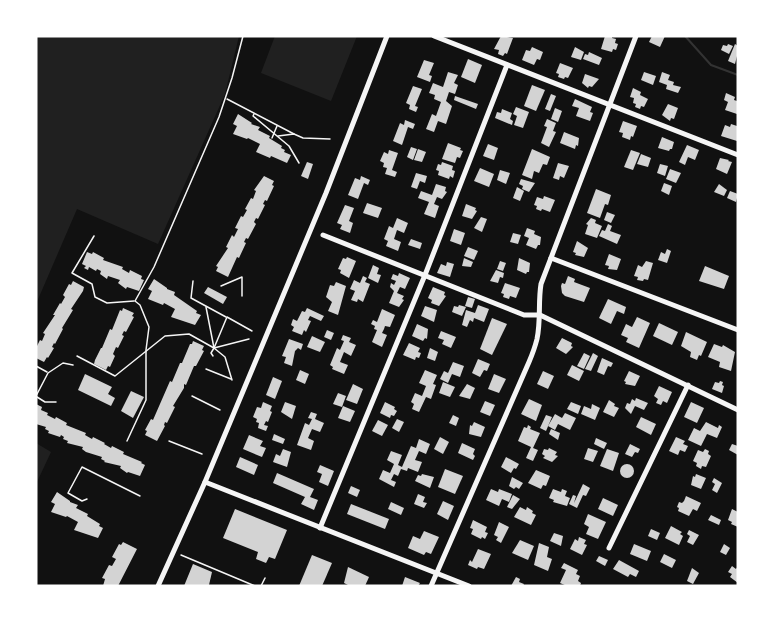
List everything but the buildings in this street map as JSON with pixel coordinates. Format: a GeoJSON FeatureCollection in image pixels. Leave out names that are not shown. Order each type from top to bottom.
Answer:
{"type":"FeatureCollection","features":[{"type":"Feature","properties":{"kind":"street"},"geometry":{"type":"LineString","coordinates":[[158,586],[205,482],[326,193],[387,36]]}},
{"type":"Feature","properties":{"kind":"street"},"geometry":{"type":"LineString","coordinates":[[434,36],[738,155]]}},
{"type":"Feature","properties":{"kind":"street"},"geometry":{"type":"LineString","coordinates":[[431,586],[529,362],[537,338],[540,315],[538,300],[541,284],[636,36]]}},
{"type":"Feature","properties":{"kind":"street"},"geometry":{"type":"LineString","coordinates":[[320,528],[425,275],[507,64]]}},
{"type":"Feature","properties":{"kind":"street"},"geometry":{"type":"LineString","coordinates":[[323,235],[524,315],[540,315],[738,410]]}},
{"type":"Feature","properties":{"kind":"street"},"geometry":{"type":"LineString","coordinates":[[551,258],[738,330]]}},
{"type":"Feature","properties":{"kind":"street"},"geometry":{"type":"LineString","coordinates":[[609,548],[688,385]]}},
{"type":"Feature","properties":{"kind":"street"},"geometry":{"type":"LineString","coordinates":[[205,482],[469,586]]}},
{"type":"Feature","properties":{"kind":"path"},"geometry":{"type":"LineString","coordinates":[[135,301],[154,267],[226,99],[243,36]]}},
{"type":"Feature","properties":{"kind":"path"},"geometry":{"type":"LineString","coordinates":[[226,99],[303,138],[330,139]]}},
{"type":"Feature","properties":{"kind":"path"},"geometry":{"type":"LineString","coordinates":[[254,113],[253,116],[289,146],[299,163]]}},
{"type":"Feature","properties":{"kind":"path"},"geometry":{"type":"LineString","coordinates":[[272,138],[278,125]]}},
{"type":"Feature","properties":{"kind":"path"},"geometry":{"type":"LineString","coordinates":[[278,136],[294,134]]}},
{"type":"Feature","properties":{"kind":"path"},"geometry":{"type":"LineString","coordinates":[[94,236],[72,273],[92,284],[95,297],[107,303],[135,301],[140,305],[149,327],[146,350],[146,400],[127,441]]}},
{"type":"Feature","properties":{"kind":"path"},"geometry":{"type":"LineString","coordinates":[[220,286],[242,277],[242,296]]}},
{"type":"Feature","properties":{"kind":"path"},"geometry":{"type":"LineString","coordinates":[[193,281],[191,298],[252,331]]}},
{"type":"Feature","properties":{"kind":"path"},"geometry":{"type":"LineString","coordinates":[[206,306],[214,348]]}},
{"type":"Feature","properties":{"kind":"path"},"geometry":{"type":"LineString","coordinates":[[213,356],[211,353],[227,317]]}},
{"type":"Feature","properties":{"kind":"path"},"geometry":{"type":"LineString","coordinates":[[77,356],[115,376],[165,336],[189,334],[225,357],[232,380],[206,369]]}},
{"type":"Feature","properties":{"kind":"path"},"geometry":{"type":"LineString","coordinates":[[214,348],[249,339]]}},
{"type":"Feature","properties":{"kind":"path"},"geometry":{"type":"LineString","coordinates":[[56,402],[45,402],[36,396],[48,373],[63,363],[73,365]]}},
{"type":"Feature","properties":{"kind":"path"},"geometry":{"type":"LineString","coordinates":[[36,366],[48,373]]}},
{"type":"Feature","properties":{"kind":"path"},"geometry":{"type":"LineString","coordinates":[[192,396],[220,410]]}},
{"type":"Feature","properties":{"kind":"path"},"geometry":{"type":"LineString","coordinates":[[169,441],[202,454]]}},
{"type":"Feature","properties":{"kind":"path"},"geometry":{"type":"LineString","coordinates":[[87,499],[82,501],[68,493],[82,467],[140,496]]}},
{"type":"Feature","properties":{"kind":"path"},"geometry":{"type":"LineString","coordinates":[[174,552],[255,586]]}},
{"type":"Feature","properties":{"kind":"path"},"geometry":{"type":"LineString","coordinates":[[261,586],[265,578]]}},
{"type":"Feature","properties":{"kind":"shaded area"},"geometry":{"type":"Polygon","coordinates":[[[36,36],[239,36],[225,94],[158,244],[77,209],[36,304],[36,36]]]}},
{"type":"Feature","properties":{"kind":"shaded area"},"geometry":{"type":"Polygon","coordinates":[[[275,36],[357,36],[331,101],[261,73],[275,36]]]}},
{"type":"Feature","properties":{"kind":"shaded area"},"geometry":{"type":"Polygon","coordinates":[[[36,443],[51,452],[36,484],[36,443]]]}},
{"type":"Feature","properties":{"kind":"waterway"},"geometry":{"type":"LineString","coordinates":[[685,36],[711,65],[738,75]]}}]}
